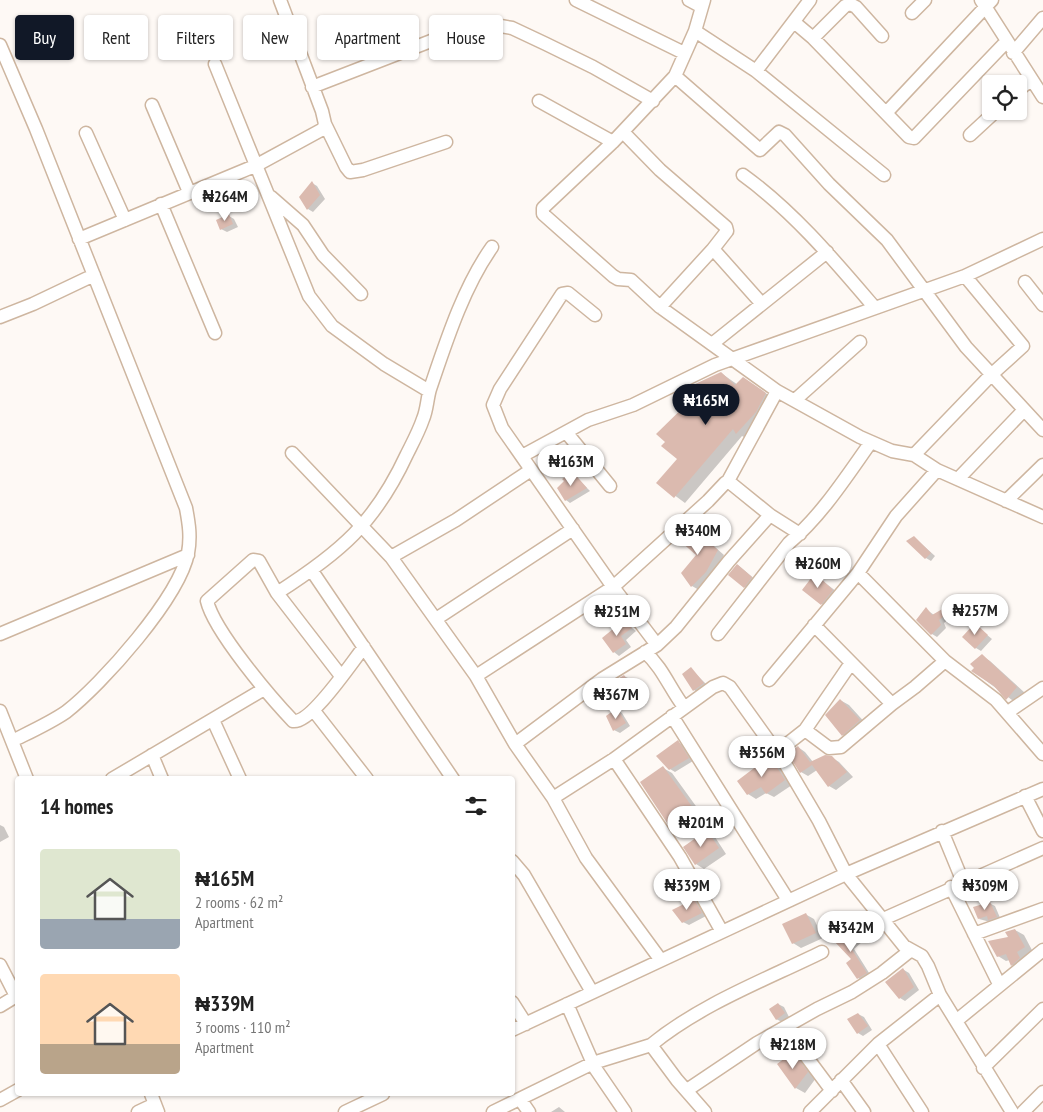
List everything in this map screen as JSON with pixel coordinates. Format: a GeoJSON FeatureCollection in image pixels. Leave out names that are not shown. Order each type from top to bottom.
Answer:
{"type":"FeatureCollection","features":[{"type":"Feature","properties":{"kind":"street"},"geometry":{"type":"LineString","coordinates":[[280,0],[325,124],[350,172],[363,170],[446,142]]}},
{"type":"Feature","properties":{"kind":"street"},"geometry":{"type":"LineString","coordinates":[[576,0],[684,54]]}},
{"type":"Feature","properties":{"kind":"street"},"geometry":{"type":"LineString","coordinates":[[689,0],[703,4],[695,31],[675,76],[624,132],[543,208],[543,214],[613,276],[618,279],[631,280],[660,306],[777,390],[871,442],[892,451],[914,455],[937,470],[1043,517]]}},
{"type":"Feature","properties":{"kind":"street"},"geometry":{"type":"LineString","coordinates":[[756,72],[810,0]]}},
{"type":"Feature","properties":{"kind":"street"},"geometry":{"type":"LineString","coordinates":[[912,13],[925,0]]}},
{"type":"Feature","properties":{"kind":"street"},"geometry":{"type":"LineString","coordinates":[[886,113],[986,3],[1010,48],[1043,97]]}},
{"type":"Feature","properties":{"kind":"street"},"geometry":{"type":"LineString","coordinates":[[813,38],[845,6],[850,4],[856,7],[882,36]]}},
{"type":"Feature","properties":{"kind":"street"},"geometry":{"type":"LineString","coordinates":[[794,22],[813,38],[909,137],[914,138],[1043,18]]}},
{"type":"Feature","properties":{"kind":"street"},"geometry":{"type":"LineString","coordinates":[[312,87],[431,41],[470,28],[495,25],[512,28],[653,101]]}},
{"type":"Feature","properties":{"kind":"street"},"geometry":{"type":"LineString","coordinates":[[695,31],[756,72],[884,175]]}},
{"type":"Feature","properties":{"kind":"street"},"geometry":{"type":"LineString","coordinates":[[0,45],[36,129],[186,508],[190,532],[188,555],[176,582],[155,618],[82,699],[64,713],[12,741]]}},
{"type":"Feature","properties":{"kind":"street"},"geometry":{"type":"LineString","coordinates":[[215,64],[309,296],[332,326],[384,364],[429,391]]}},
{"type":"Feature","properties":{"kind":"street"},"geometry":{"type":"LineString","coordinates":[[675,76],[760,150],[781,131],[829,184],[887,240],[966,347],[1043,430]]}},
{"type":"Feature","properties":{"kind":"street"},"geometry":{"type":"LineString","coordinates":[[1027,83],[1031,79]]}},
{"type":"Feature","properties":{"kind":"street"},"geometry":{"type":"LineString","coordinates":[[539,101],[613,142]]}},
{"type":"Feature","properties":{"kind":"street"},"geometry":{"type":"LineString","coordinates":[[152,105],[190,192]]}},
{"type":"Feature","properties":{"kind":"street"},"geometry":{"type":"LineString","coordinates":[[970,135],[986,120]]}},
{"type":"Feature","properties":{"kind":"street"},"geometry":{"type":"LineString","coordinates":[[79,239],[257,165],[318,132],[325,124]]}},
{"type":"Feature","properties":{"kind":"street"},"geometry":{"type":"LineString","coordinates":[[86,132],[125,220]]}},
{"type":"Feature","properties":{"kind":"street"},"geometry":{"type":"LineString","coordinates":[[624,132],[660,170],[726,227],[727,231],[713,250],[660,306]]}},
{"type":"Feature","properties":{"kind":"street"},"geometry":{"type":"LineString","coordinates":[[744,175],[773,196],[827,252],[875,308]]}},
{"type":"Feature","properties":{"kind":"street"},"geometry":{"type":"LineString","coordinates":[[269,195],[303,225],[323,255],[361,294]]}},
{"type":"Feature","properties":{"kind":"street"},"geometry":{"type":"LineString","coordinates":[[161,204],[215,332]]}},
{"type":"Feature","properties":{"kind":"street"},"geometry":{"type":"LineString","coordinates":[[522,456],[588,420],[633,405],[688,377],[732,359],[965,276],[1043,239]]}},
{"type":"Feature","properties":{"kind":"street"},"geometry":{"type":"LineString","coordinates":[[278,593],[312,571],[362,528],[395,481],[424,418],[429,391],[462,302],[484,258],[492,247]]}},
{"type":"Feature","properties":{"kind":"street"},"geometry":{"type":"LineString","coordinates":[[713,250],[762,304]]}},
{"type":"Feature","properties":{"kind":"street"},"geometry":{"type":"LineString","coordinates":[[712,344],[827,252]]}},
{"type":"Feature","properties":{"kind":"street"},"geometry":{"type":"LineString","coordinates":[[0,317],[33,304],[94,275]]}},
{"type":"Feature","properties":{"kind":"street"},"geometry":{"type":"LineString","coordinates":[[914,455],[991,375],[1023,346],[965,276]]}},
{"type":"Feature","properties":{"kind":"street"},"geometry":{"type":"LineString","coordinates":[[1025,282],[1043,305]]}},
{"type":"Feature","properties":{"kind":"street"},"geometry":{"type":"LineString","coordinates":[[595,316],[568,293],[562,294],[500,389],[493,405],[495,415],[531,470],[613,587],[657,645]]}},
{"type":"Feature","properties":{"kind":"street"},"geometry":{"type":"LineString","coordinates":[[795,400],[860,342]]}},
{"type":"Feature","properties":{"kind":"street"},"geometry":{"type":"LineString","coordinates":[[476,676],[613,587],[728,482],[777,390]]}},
{"type":"Feature","properties":{"kind":"street"},"geometry":{"type":"LineString","coordinates":[[958,479],[1024,410]]}},
{"type":"Feature","properties":{"kind":"street"},"geometry":{"type":"LineString","coordinates":[[566,432],[610,486]]}},
{"type":"Feature","properties":{"kind":"street"},"geometry":{"type":"LineString","coordinates":[[718,634],[789,543],[800,534],[835,492],[871,442]]}},
{"type":"Feature","properties":{"kind":"street"},"geometry":{"type":"LineString","coordinates":[[292,453],[331,491],[362,528],[391,557],[476,676],[516,744],[553,798],[586,858],[660,960]]}},
{"type":"Feature","properties":{"kind":"street"},"geometry":{"type":"LineString","coordinates":[[1006,501],[1043,465]]}},
{"type":"Feature","properties":{"kind":"street"},"geometry":{"type":"LineString","coordinates":[[391,557],[456,520],[531,470]]}},
{"type":"Feature","properties":{"kind":"street"},"geometry":{"type":"LineString","coordinates":[[769,680],[858,573],[896,516],[937,470]]}},
{"type":"Feature","properties":{"kind":"street"},"geometry":{"type":"LineString","coordinates":[[728,482],[770,515],[800,534]]}},
{"type":"Feature","properties":{"kind":"street"},"geometry":{"type":"LineString","coordinates":[[516,744],[602,679],[657,645],[676,627],[729,561],[770,515]]}},
{"type":"Feature","properties":{"kind":"street"},"geometry":{"type":"LineString","coordinates":[[436,619],[573,529]]}},
{"type":"Feature","properties":{"kind":"street"},"geometry":{"type":"LineString","coordinates":[[0,634],[188,555]]}},
{"type":"Feature","properties":{"kind":"street"},"geometry":{"type":"LineString","coordinates":[[341,676],[278,593],[259,561],[255,560],[208,601],[217,623],[264,689],[293,721],[301,721],[314,711],[364,647]]}},
{"type":"Feature","properties":{"kind":"street"},"geometry":{"type":"LineString","coordinates":[[312,571],[451,776]]}},
{"type":"Feature","properties":{"kind":"street"},"geometry":{"type":"LineString","coordinates":[[858,573],[945,662],[996,700],[1043,754]]}},
{"type":"Feature","properties":{"kind":"street"},"geometry":{"type":"LineString","coordinates":[[814,625],[892,704]]}},
{"type":"Feature","properties":{"kind":"street"},"geometry":{"type":"LineString","coordinates":[[645,652],[664,674],[674,695],[684,707]]}},
{"type":"Feature","properties":{"kind":"street"},"geometry":{"type":"LineString","coordinates":[[805,730],[829,748],[841,747],[945,662]]}},
{"type":"Feature","properties":{"kind":"street"},"geometry":{"type":"LineString","coordinates":[[777,752],[805,730],[851,663]]}},
{"type":"Feature","properties":{"kind":"street"},"geometry":{"type":"LineString","coordinates":[[553,798],[614,758],[713,686],[723,684],[730,687],[777,752],[819,820],[846,874],[881,920],[904,946],[922,956],[940,995],[983,1068],[1012,1112]]}},
{"type":"Feature","properties":{"kind":"street"},"geometry":{"type":"LineString","coordinates":[[1008,712],[1043,688]]}},
{"type":"Feature","properties":{"kind":"street"},"geometry":{"type":"LineString","coordinates":[[117,776],[264,689]]}},
{"type":"Feature","properties":{"kind":"street"},"geometry":{"type":"LineString","coordinates":[[0,711],[26,776]]}},
{"type":"Feature","properties":{"kind":"street"},"geometry":{"type":"LineString","coordinates":[[314,711],[365,776]]}},
{"type":"Feature","properties":{"kind":"street"},"geometry":{"type":"LineString","coordinates":[[672,716],[788,900]]}},
{"type":"Feature","properties":{"kind":"street"},"geometry":{"type":"LineString","coordinates":[[213,720],[239,776]]}},
{"type":"Feature","properties":{"kind":"street"},"geometry":{"type":"LineString","coordinates":[[152,755],[161,776]]}},
{"type":"Feature","properties":{"kind":"street"},"geometry":{"type":"LineString","coordinates":[[614,758],[680,857],[721,930]]}},
{"type":"Feature","properties":{"kind":"street"},"geometry":{"type":"LineString","coordinates":[[515,1029],[721,930],[942,831],[1043,789]]}},
{"type":"Feature","properties":{"kind":"street"},"geometry":{"type":"LineString","coordinates":[[1025,796],[1043,831]]}},
{"type":"Feature","properties":{"kind":"street"},"geometry":{"type":"LineString","coordinates":[[942,831],[963,882]]}},
{"type":"Feature","properties":{"kind":"street"},"geometry":{"type":"LineString","coordinates":[[881,920],[1043,848]]}},
{"type":"Feature","properties":{"kind":"street"},"geometry":{"type":"LineString","coordinates":[[515,865],[524,876],[592,992]]}},
{"type":"Feature","properties":{"kind":"street"},"geometry":{"type":"LineString","coordinates":[[952,887],[999,984]]}},
{"type":"Feature","properties":{"kind":"street"},"geometry":{"type":"LineString","coordinates":[[974,934],[1043,909]]}},
{"type":"Feature","properties":{"kind":"street"},"geometry":{"type":"LineString","coordinates":[[687,1090],[730,1060],[860,987],[911,950]]}},
{"type":"Feature","properties":{"kind":"street"},"geometry":{"type":"LineString","coordinates":[[956,1021],[1043,950]]}},
{"type":"Feature","properties":{"kind":"street"},"geometry":{"type":"LineString","coordinates":[[493,1112],[593,1063],[651,1045],[684,1022],[726,998],[822,952]]}},
{"type":"Feature","properties":{"kind":"street"},"geometry":{"type":"LineString","coordinates":[[0,965],[15,991]]}},
{"type":"Feature","properties":{"kind":"street"},"geometry":{"type":"LineString","coordinates":[[810,1112],[878,1044],[940,995]]}},
{"type":"Feature","properties":{"kind":"street"},"geometry":{"type":"LineString","coordinates":[[0,1006],[15,996]]}},
{"type":"Feature","properties":{"kind":"street"},"geometry":{"type":"LineString","coordinates":[[567,1004],[593,1063],[608,1090],[625,1112]]}},
{"type":"Feature","properties":{"kind":"street"},"geometry":{"type":"LineString","coordinates":[[515,1007],[526,1024]]}},
{"type":"Feature","properties":{"kind":"street"},"geometry":{"type":"LineString","coordinates":[[983,1068],[1043,1009]]}},
{"type":"Feature","properties":{"kind":"street"},"geometry":{"type":"LineString","coordinates":[[785,1028],[832,1091]]}},
{"type":"Feature","properties":{"kind":"street"},"geometry":{"type":"LineString","coordinates":[[878,1044],[922,1112]]}},
{"type":"Feature","properties":{"kind":"street"},"geometry":{"type":"LineString","coordinates":[[651,1045],[705,1112]]}},
{"type":"Feature","properties":{"kind":"street"},"geometry":{"type":"LineString","coordinates":[[841,1080],[864,1112]]}},
{"type":"Feature","properties":{"kind":"street"},"geometry":{"type":"LineString","coordinates":[[0,1100],[15,1092]]}},
{"type":"Feature","properties":{"kind":"street"},"geometry":{"type":"LineString","coordinates":[[1023,1112],[1043,1092]]}},
{"type":"Feature","properties":{"kind":"street"},"geometry":{"type":"LineString","coordinates":[[346,1112],[379,1096]]}},
{"type":"Feature","properties":{"kind":"street"},"geometry":{"type":"LineString","coordinates":[[520,1099],[529,1112]]}},
{"type":"Feature","properties":{"kind":"street"},"geometry":{"type":"LineString","coordinates":[[138,1112],[153,1100]]}},
{"type":"Feature","properties":{"kind":"building"},"geometry":{"type":"Polygon","coordinates":[[[312,181],[320,195],[307,210],[299,197],[312,181]]]}},
{"type":"Feature","properties":{"kind":"building"},"geometry":{"type":"Polygon","coordinates":[[[229,214],[233,224],[220,230],[216,220],[229,214]]]}},
{"type":"Feature","properties":{"kind":"building"},"geometry":{"type":"Polygon","coordinates":[[[721,372],[735,385],[743,377],[766,393],[756,412],[736,434],[733,429],[674,498],[656,483],[677,459],[661,446],[665,442],[656,434],[699,392],[693,385],[721,372]]]}},
{"type":"Feature","properties":{"kind":"building"},"geometry":{"type":"Polygon","coordinates":[[[573,472],[587,488],[565,501],[557,488],[564,481],[562,479],[573,472]]]}},
{"type":"Feature","properties":{"kind":"building"},"geometry":{"type":"Polygon","coordinates":[[[693,527],[718,550],[706,572],[691,587],[681,573],[696,555],[680,541],[693,527]]]}},
{"type":"Feature","properties":{"kind":"building"},"geometry":{"type":"Polygon","coordinates":[[[914,536],[931,553],[925,559],[906,541],[914,536]]]}},
{"type":"Feature","properties":{"kind":"building"},"geometry":{"type":"Polygon","coordinates":[[[737,564],[752,577],[744,588],[728,575],[737,564]]]}},
{"type":"Feature","properties":{"kind":"building"},"geometry":{"type":"Polygon","coordinates":[[[815,573],[833,590],[821,605],[802,590],[815,573]]]}},
{"type":"Feature","properties":{"kind":"building"},"geometry":{"type":"Polygon","coordinates":[[[951,604],[954,608],[939,620],[941,625],[931,635],[916,620],[926,607],[932,615],[951,604]]]}},
{"type":"Feature","properties":{"kind":"building"},"geometry":{"type":"Polygon","coordinates":[[[624,620],[632,628],[621,636],[626,644],[613,653],[602,638],[624,620]]]}},
{"type":"Feature","properties":{"kind":"building"},"geometry":{"type":"Polygon","coordinates":[[[975,623],[988,635],[975,649],[962,637],[975,623]]]}},
{"type":"Feature","properties":{"kind":"building"},"geometry":{"type":"Polygon","coordinates":[[[982,654],[1017,687],[1006,700],[994,686],[971,671],[974,668],[970,664],[982,654]]]}},
{"type":"Feature","properties":{"kind":"building"},"geometry":{"type":"Polygon","coordinates":[[[691,667],[704,683],[693,691],[682,674],[691,667]]]}},
{"type":"Feature","properties":{"kind":"building"},"geometry":{"type":"Polygon","coordinates":[[[624,675],[641,700],[629,706],[613,682],[624,675]]]}},
{"type":"Feature","properties":{"kind":"building"},"geometry":{"type":"Polygon","coordinates":[[[840,699],[860,720],[842,736],[825,715],[840,699]]]}},
{"type":"Feature","properties":{"kind":"building"},"geometry":{"type":"Polygon","coordinates":[[[617,708],[626,723],[613,731],[606,716],[617,708]]]}},
{"type":"Feature","properties":{"kind":"building"},"geometry":{"type":"Polygon","coordinates":[[[678,740],[689,758],[669,770],[656,756],[678,740]]]}},
{"type":"Feature","properties":{"kind":"building"},"geometry":{"type":"Polygon","coordinates":[[[798,746],[810,762],[825,755],[832,756],[847,772],[828,787],[812,765],[800,773],[788,754],[798,746]]]}},
{"type":"Feature","properties":{"kind":"building"},"geometry":{"type":"Polygon","coordinates":[[[770,756],[785,780],[766,794],[761,787],[747,795],[737,781],[770,756]]]}},
{"type":"Feature","properties":{"kind":"building"},"geometry":{"type":"Polygon","coordinates":[[[663,766],[698,815],[673,832],[640,782],[663,766]]]}},
{"type":"Feature","properties":{"kind":"building"},"geometry":{"type":"Polygon","coordinates":[[[707,830],[719,848],[695,865],[683,847],[707,830]]]}},
{"type":"Feature","properties":{"kind":"building"},"geometry":{"type":"Polygon","coordinates":[[[694,899],[702,913],[682,923],[672,910],[694,899]]]}},
{"type":"Feature","properties":{"kind":"building"},"geometry":{"type":"Polygon","coordinates":[[[990,902],[997,917],[988,920],[987,916],[978,919],[973,907],[990,902]]]}},
{"type":"Feature","properties":{"kind":"building"},"geometry":{"type":"Polygon","coordinates":[[[806,913],[816,933],[792,944],[782,924],[806,913]]]}},
{"type":"Feature","properties":{"kind":"building"},"geometry":{"type":"Polygon","coordinates":[[[853,927],[858,937],[849,945],[867,973],[857,979],[846,963],[851,959],[834,941],[853,927]]]}},
{"type":"Feature","properties":{"kind":"building"},"geometry":{"type":"Polygon","coordinates":[[[1015,929],[1025,947],[1017,952],[1020,958],[1011,966],[1006,954],[997,957],[988,941],[1008,937],[1005,932],[1015,929]]]}},
{"type":"Feature","properties":{"kind":"building"},"geometry":{"type":"Polygon","coordinates":[[[903,968],[914,987],[899,999],[885,982],[903,968]]]}},
{"type":"Feature","properties":{"kind":"building"},"geometry":{"type":"Polygon","coordinates":[[[778,1003],[785,1013],[776,1020],[769,1009],[778,1003]]]}},
{"type":"Feature","properties":{"kind":"building"},"geometry":{"type":"Polygon","coordinates":[[[858,1013],[868,1026],[857,1034],[847,1019],[858,1013]]]}},
{"type":"Feature","properties":{"kind":"building"},"geometry":{"type":"Polygon","coordinates":[[[793,1052],[808,1072],[795,1089],[777,1064],[793,1052]]]}}]}
